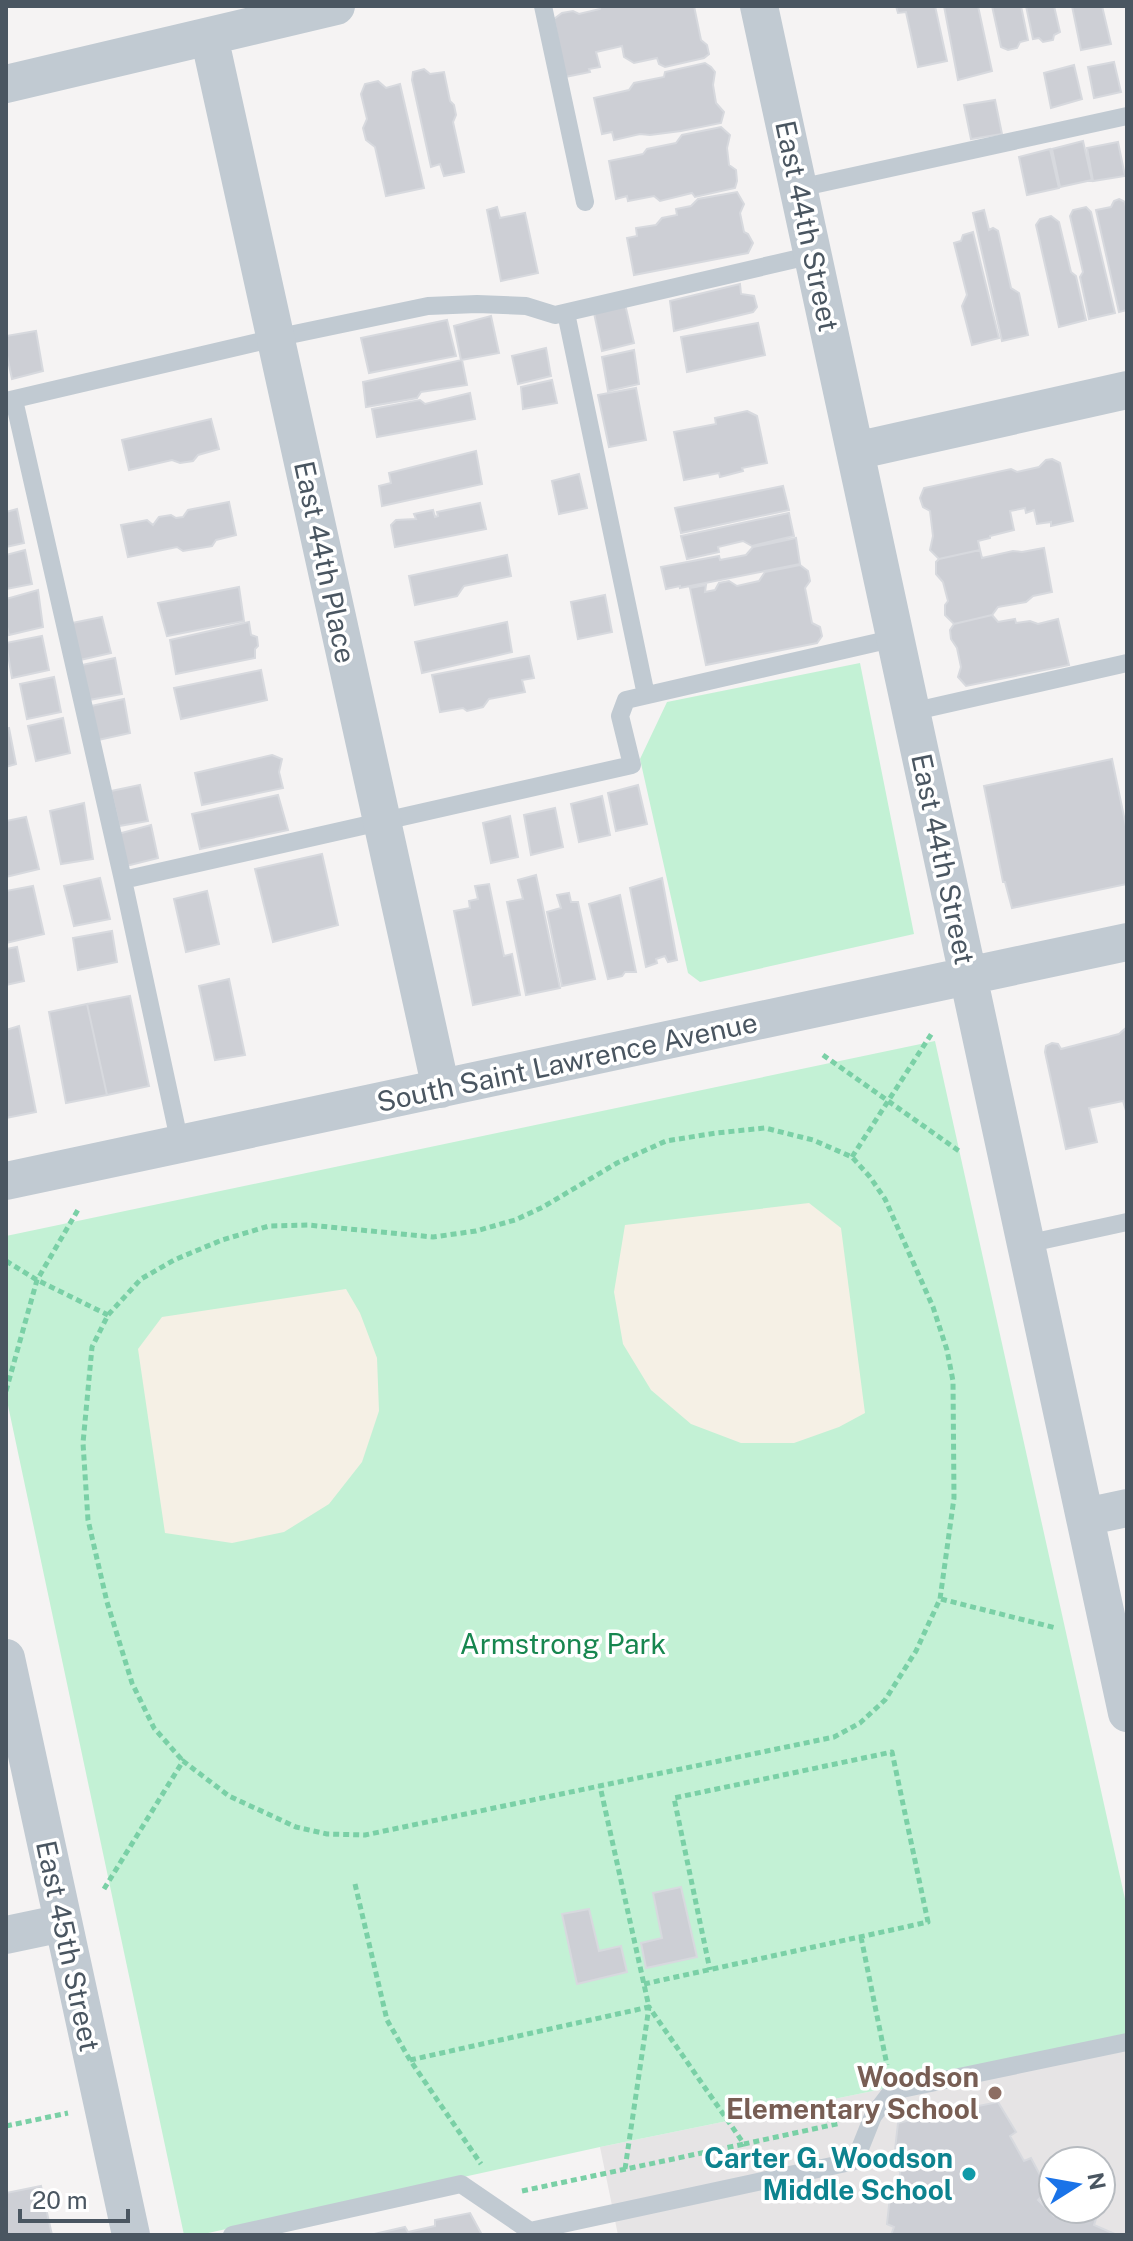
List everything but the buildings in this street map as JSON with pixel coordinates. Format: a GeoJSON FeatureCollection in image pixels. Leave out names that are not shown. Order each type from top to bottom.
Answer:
{"type":"FeatureCollection","features":[{"type":"Feature","properties":{"kind":"street"},"geometry":{"type":"LineString","coordinates":[[6,84],[336,6]]}},
{"type":"Feature","properties":{"kind":"street","name":"East 44th Street"},"geometry":{"type":"LineString","coordinates":[[759,6],[1127,1713]]}},
{"type":"Feature","properties":{"kind":"street","name":"East 44th Place"},"geometry":{"type":"LineString","coordinates":[[209,36],[441,1089]]}},
{"type":"Feature","properties":{"kind":"street"},"geometry":{"type":"LineString","coordinates":[[855,451],[1127,390]]}},
{"type":"Feature","properties":{"kind":"street","name":"South Saint Lawrence Avenue"},"geometry":{"type":"LineString","coordinates":[[6,1181],[1127,942]]}},
{"type":"Feature","properties":{"kind":"street"},"geometry":{"type":"LineString","coordinates":[[1085,1517],[1127,1508]]}},
{"type":"Feature","properties":{"kind":"street","name":"East 45th Street"},"geometry":{"type":"LineString","coordinates":[[6,1658],[131,2235]]}},
{"type":"Feature","properties":{"kind":"street"},"geometry":{"type":"LineString","coordinates":[[6,1935],[63,1923]]}},
{"type":"Feature","properties":{"kind":"lane"},"geometry":{"type":"LineString","coordinates":[[543,6],[585,202]]}},
{"type":"Feature","properties":{"kind":"lane"},"geometry":{"type":"LineString","coordinates":[[799,188],[1127,116]]}},
{"type":"Feature","properties":{"kind":"lane"},"geometry":{"type":"LineString","coordinates":[[180,1144],[123,880],[10,400],[428,306],[526,306],[555,315],[813,255]]}},
{"type":"Feature","properties":{"kind":"lane"},"geometry":{"type":"LineString","coordinates":[[566,313],[646,695]]}},
{"type":"Feature","properties":{"kind":"lane"},"geometry":{"type":"LineString","coordinates":[[123,880],[632,765],[620,716],[626,700],[896,638]]}},
{"type":"Feature","properties":{"kind":"lane"},"geometry":{"type":"LineString","coordinates":[[911,712],[1127,663]]}},
{"type":"Feature","properties":{"kind":"lane"},"geometry":{"type":"LineString","coordinates":[[1026,1244],[1127,1222]]}},
{"type":"Feature","properties":{"kind":"lane"},"geometry":{"type":"LineString","coordinates":[[232,2235],[461,2184],[530,2231],[855,2161],[873,2116],[892,2091],[1127,2042]]}},
{"type":"Feature","properties":{"kind":"path"},"geometry":{"type":"LineString","coordinates":[[852,1157],[932,1033]]}},
{"type":"Feature","properties":{"kind":"path"},"geometry":{"type":"LineString","coordinates":[[823,1055],[959,1151]]}},
{"type":"Feature","properties":{"kind":"path"},"geometry":{"type":"LineString","coordinates":[[765,1128],[813,1140],[852,1157],[885,1199],[933,1307],[953,1381],[954,1498],[940,1599],[916,1651],[885,1700],[860,1723],[834,1737],[365,1835],[327,1834],[296,1827],[229,1796],[183,1761],[154,1728],[132,1683],[107,1602],[88,1520],[83,1443],[92,1347],[108,1315],[141,1279],[174,1260],[222,1240],[269,1226],[308,1225],[433,1237],[476,1231],[515,1220],[543,1207],[617,1163],[666,1141],[765,1128]]}},
{"type":"Feature","properties":{"kind":"path"},"geometry":{"type":"LineString","coordinates":[[6,1391],[37,1280],[79,1208]]}},
{"type":"Feature","properties":{"kind":"path"},"geometry":{"type":"LineString","coordinates":[[6,1261],[108,1315]]}},
{"type":"Feature","properties":{"kind":"path"},"geometry":{"type":"LineString","coordinates":[[940,1599],[1056,1628]]}},
{"type":"Feature","properties":{"kind":"path"},"geometry":{"type":"LineString","coordinates":[[644,1984],[710,1970],[928,1922],[892,1752],[674,1798],[710,1970]]}},
{"type":"Feature","properties":{"kind":"path"},"geometry":{"type":"LineString","coordinates":[[104,1889],[183,1761]]}},
{"type":"Feature","properties":{"kind":"path"},"geometry":{"type":"LineString","coordinates":[[600,1786],[649,2007],[625,2169]]}},
{"type":"Feature","properties":{"kind":"path"},"geometry":{"type":"LineString","coordinates":[[355,1884],[387,2020],[410,2060],[486,2171]]}},
{"type":"Feature","properties":{"kind":"path"},"geometry":{"type":"LineString","coordinates":[[861,1937],[892,2091]]}},
{"type":"Feature","properties":{"kind":"path"},"geometry":{"type":"LineString","coordinates":[[410,2060],[649,2007]]}},
{"type":"Feature","properties":{"kind":"path"},"geometry":{"type":"LineString","coordinates":[[649,2007],[744,2144]]}},
{"type":"Feature","properties":{"kind":"path"},"geometry":{"type":"LineString","coordinates":[[6,2126],[73,2112]]}},
{"type":"Feature","properties":{"kind":"path"},"geometry":{"type":"LineString","coordinates":[[516,2193],[873,2116]]}},
{"type":"Feature","properties":{"kind":"shaded area","name":"Woodson Elementary School"},"geometry":{"type":"Polygon","coordinates":[[[1127,2039],[1127,2235],[618,2235],[600,2147],[1127,2039]]]}},
{"type":"Feature","properties":{"kind":"green space"},"geometry":{"type":"Polygon","coordinates":[[[860,663],[914,934],[700,982],[688,973],[640,759],[667,702],[860,663]]]}},
{"type":"Feature","properties":{"kind":"green space","name":"Armstrong Park"},"geometry":{"type":"Polygon","coordinates":[[[935,1041],[1127,1908],[1127,2039],[600,2147],[199,2235],[184,2235],[6,1396],[6,1236],[935,1041]]]}},
{"type":"Feature","properties":{"kind":"sand"},"geometry":{"type":"Polygon","coordinates":[[[809,1203],[841,1228],[865,1413],[839,1427],[794,1443],[741,1443],[691,1424],[651,1390],[623,1344],[614,1292],[625,1225],[809,1203]]]}},
{"type":"Feature","properties":{"kind":"sand"},"geometry":{"type":"Polygon","coordinates":[[[346,1289],[360,1313],[377,1358],[379,1411],[362,1462],[329,1504],[284,1532],[232,1543],[165,1533],[138,1349],[162,1317],[346,1289]]]}},
{"type":"Feature","properties":{"kind":"place","name":"Woodson Elementary School"},"geometry":{"type":"Point","coordinates":[995,2093]}},
{"type":"Feature","properties":{"kind":"place","name":"Carter G. Woodson Middle School"},"geometry":{"type":"Point","coordinates":[969,2174]}}]}
